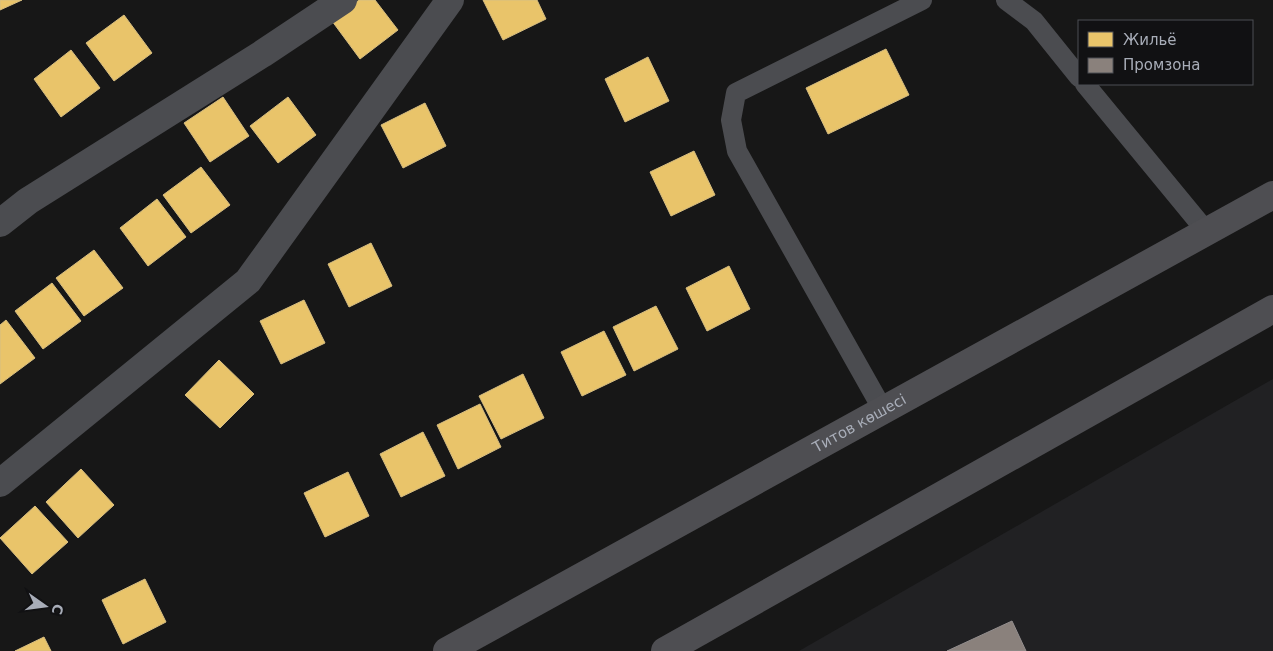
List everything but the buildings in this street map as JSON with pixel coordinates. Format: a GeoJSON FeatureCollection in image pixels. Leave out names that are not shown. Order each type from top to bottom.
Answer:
{"type":"FeatureCollection","features":[{"type":"Feature","properties":{"kind":"highway","name":"Титов көшесі"},"geometry":{"type":"LineString","coordinates":[[447,651],[1273,195]]}},
{"type":"Feature","properties":{"kind":"highway"},"geometry":{"type":"LineString","coordinates":[[665,651],[1273,309]]}},
{"type":"Feature","properties":{"kind":"street"},"geometry":{"type":"LineString","coordinates":[[0,223],[28,201],[262,54],[343,0]]}},
{"type":"Feature","properties":{"kind":"street"},"geometry":{"type":"LineString","coordinates":[[0,483],[248,282],[450,0]]}},
{"type":"Feature","properties":{"kind":"lane"},"geometry":{"type":"LineString","coordinates":[[882,410],[737,151],[731,120],[736,93],[922,0]]}},
{"type":"Feature","properties":{"kind":"lane"},"geometry":{"type":"LineString","coordinates":[[1006,0],[1034,21],[1078,76]]}},
{"type":"Feature","properties":{"kind":"lane"},"geometry":{"type":"LineString","coordinates":[[1086,85],[1206,232]]}},
{"type":"Feature","properties":{"kind":"shaded area"},"geometry":{"type":"Polygon","coordinates":[[[1273,379],[1273,651],[799,651],[1273,379]]]}}]}
